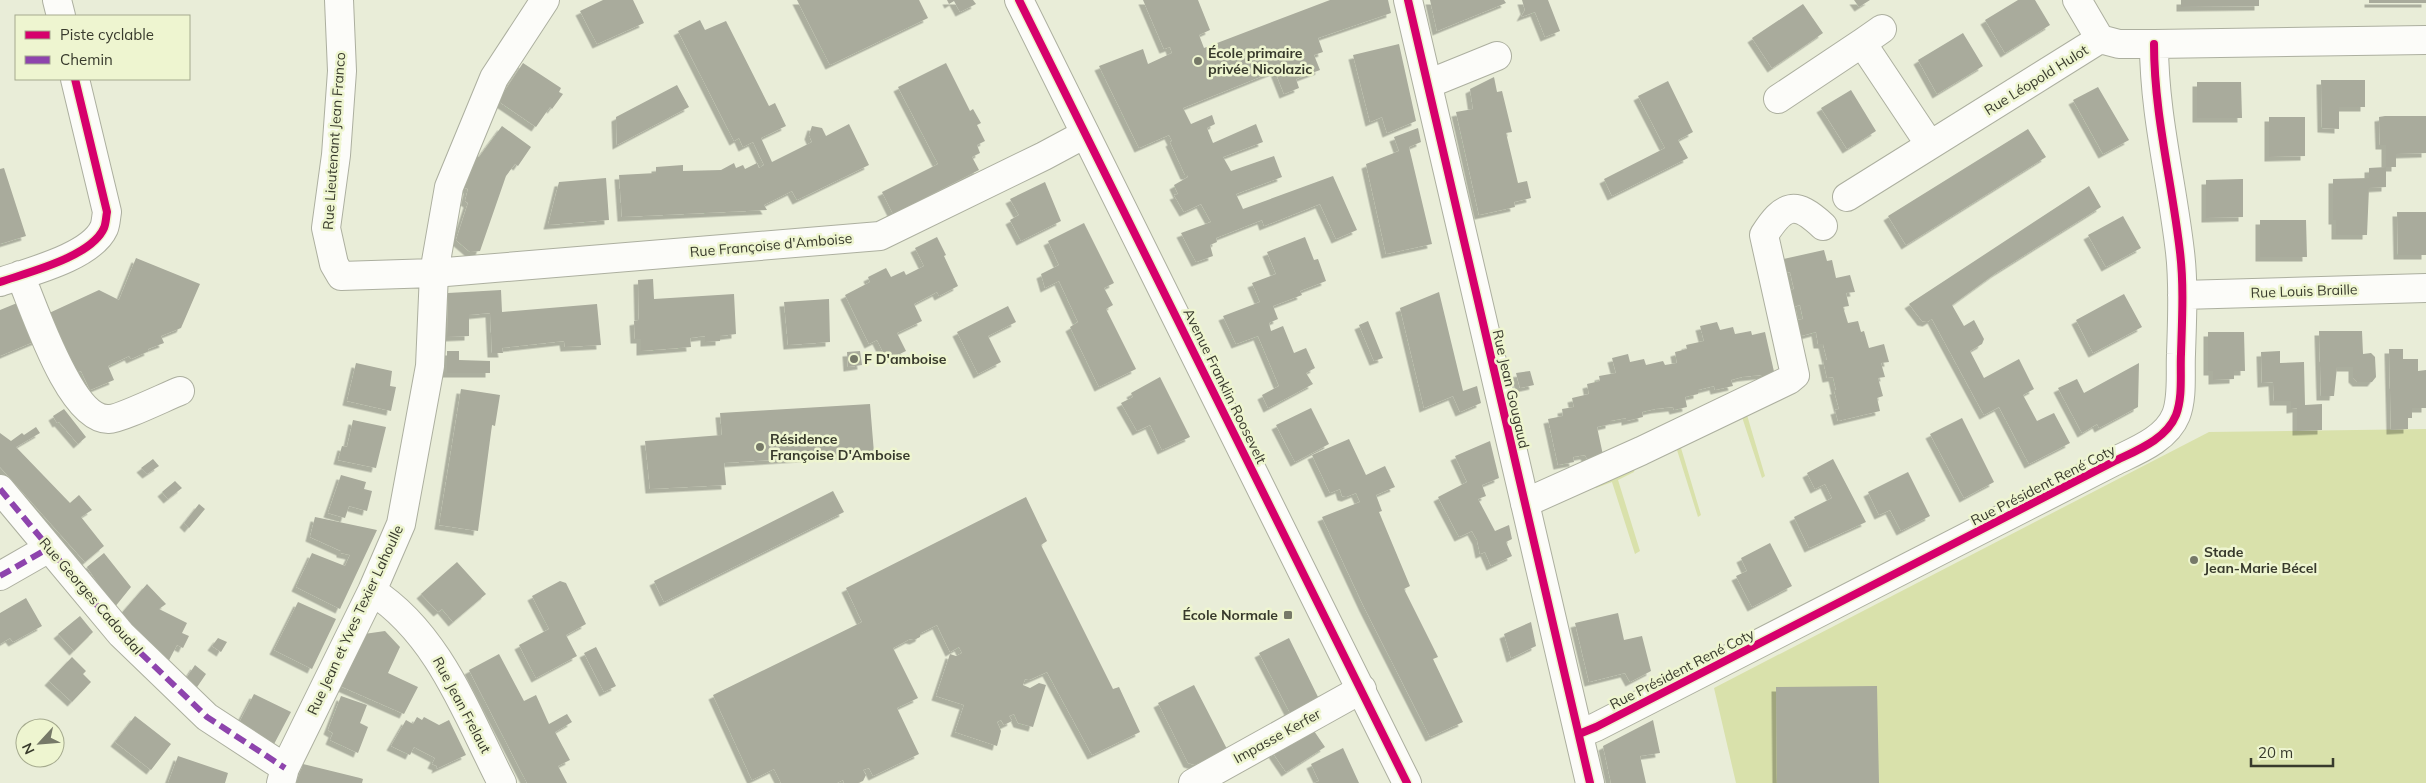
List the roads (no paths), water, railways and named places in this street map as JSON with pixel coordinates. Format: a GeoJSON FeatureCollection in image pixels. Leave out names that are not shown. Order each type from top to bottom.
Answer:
{"type":"FeatureCollection","features":[{"type":"Feature","properties":{"kind":"street"},"geometry":{"type":"LineString","coordinates":[[57,0],[61,15]]}},
{"type":"Feature","properties":{"kind":"street","name":"Rue Lieutenant Jean Franco"},"geometry":{"type":"LineString","coordinates":[[339,0],[342,71],[336,155],[326,228],[334,264],[341,276],[434,273]]}},
{"type":"Feature","properties":{"kind":"street","name":"Rue Jean et Yves Texier Lahoulle"},"geometry":{"type":"LineString","coordinates":[[283,775],[372,591],[401,524],[430,366],[434,273],[449,187],[494,78],[545,0]]}},
{"type":"Feature","properties":{"kind":"street","name":"Avenue Franklin Roosevelt"},"geometry":{"type":"LineString","coordinates":[[1019,0],[1407,783]]}},
{"type":"Feature","properties":{"kind":"street","name":"Rue Jean Gougaud"},"geometry":{"type":"LineString","coordinates":[[1408,0],[1590,783]]}},
{"type":"Feature","properties":{"kind":"street"},"geometry":{"type":"LineString","coordinates":[[2077,0],[2100,40]]}},
{"type":"Feature","properties":{"kind":"street"},"geometry":{"type":"LineString","coordinates":[[1778,100],[1872,36],[1930,145]]}},
{"type":"Feature","properties":{"kind":"street","name":"Rue Léopold Hulot"},"geometry":{"type":"LineString","coordinates":[[1847,197],[2100,40],[2119,44],[2426,40]]}},
{"type":"Feature","properties":{"kind":"street","name":"Rue Président René Coty"},"geometry":{"type":"LineString","coordinates":[[1578,734],[1596,727],[1742,654],[2113,462],[2160,436],[2169,427],[2178,406],[2182,296],[2180,254],[2158,105],[2154,44]]}},
{"type":"Feature","properties":{"kind":"street"},"geometry":{"type":"LineString","coordinates":[[1428,84],[1497,56]]}},
{"type":"Feature","properties":{"kind":"street"},"geometry":{"type":"LineString","coordinates":[[76,80],[107,212],[104,228],[93,242],[59,262],[10,278],[62,376],[78,401],[96,418],[111,420],[180,391]]}},
{"type":"Feature","properties":{"kind":"street","name":"Rue Françoise d'Amboise"},"geometry":{"type":"LineString","coordinates":[[434,273],[880,236],[1085,134]]}},
{"type":"Feature","properties":{"kind":"street"},"geometry":{"type":"LineString","coordinates":[[1525,503],[1641,452],[1790,380],[1795,375],[1764,235],[1776,216],[1792,208],[1806,211],[1823,226]]}},
{"type":"Feature","properties":{"kind":"street","name":"Rue Louis Braille"},"geometry":{"type":"LineString","coordinates":[[2182,296],[2426,288]]}},
{"type":"Feature","properties":{"kind":"street","name":"Rue Georges Cadoudal"},"geometry":{"type":"LineString","coordinates":[[0,489],[121,634],[207,717],[283,775]]}},
{"type":"Feature","properties":{"kind":"street"},"geometry":{"type":"LineString","coordinates":[[0,576],[49,548]]}},
{"type":"Feature","properties":{"kind":"street","name":"Rue Jean Frelaut"},"geometry":{"type":"LineString","coordinates":[[372,591],[393,604],[438,658],[502,783]]}},
{"type":"Feature","properties":{"kind":"street","name":"Impasse Kerfer"},"geometry":{"type":"LineString","coordinates":[[1193,783],[1362,689]]}},
{"type":"Feature","properties":{"kind":"place","name":"École primaire privée Nicolazic"},"geometry":{"type":"Point","coordinates":[1198,61]}},
{"type":"Feature","properties":{"kind":"place","name":"F D'amboise"},"geometry":{"type":"Point","coordinates":[854,359]}},
{"type":"Feature","properties":{"kind":"place","name":"Résidence Françoise D'Amboise"},"geometry":{"type":"Point","coordinates":[760,447]}},
{"type":"Feature","properties":{"kind":"place","name":"Stade Jean-Marie Bécel"},"geometry":{"type":"Point","coordinates":[2194,560]}},
{"type":"Feature","properties":{"kind":"place","name":"École Normale"},"geometry":{"type":"Point","coordinates":[1288,615]}}]}
